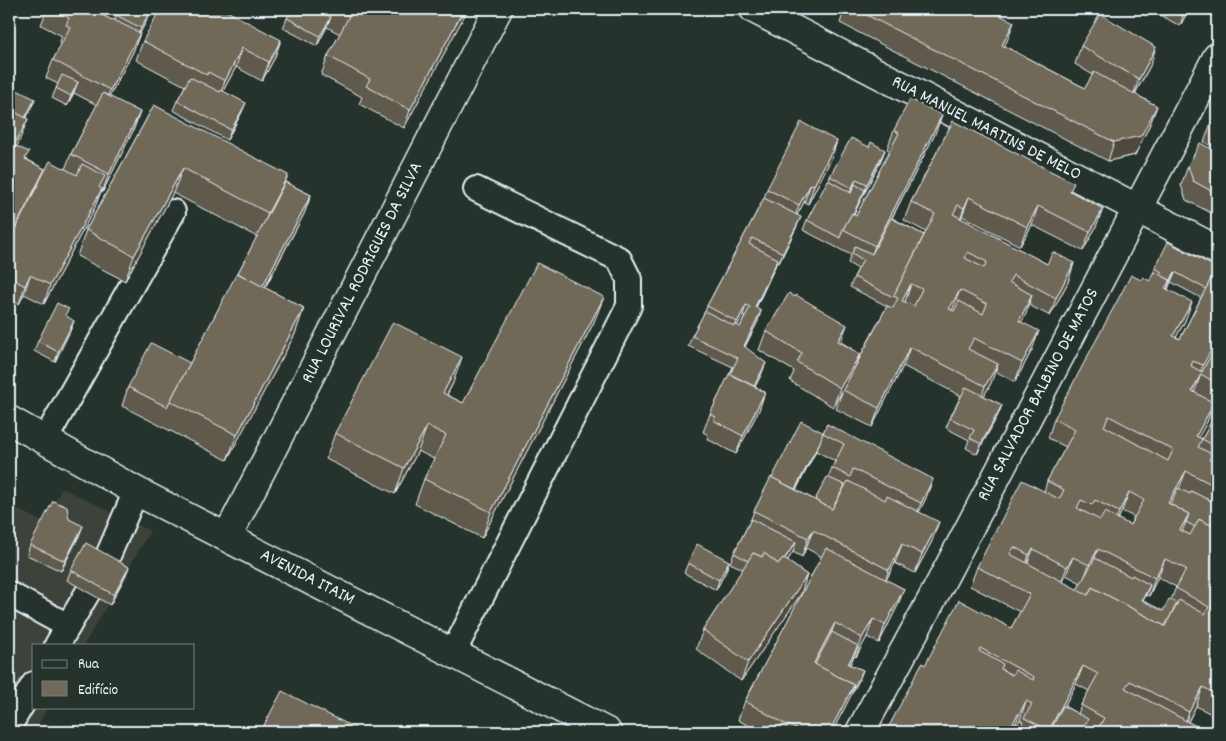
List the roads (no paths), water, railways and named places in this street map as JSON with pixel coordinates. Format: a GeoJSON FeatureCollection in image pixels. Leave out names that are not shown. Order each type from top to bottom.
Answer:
{"type":"FeatureCollection","features":[{"type":"Feature","properties":{"kind":"street","name":"RUA LOURIVAL RODRIGUES DA SILVA"},"geometry":{"type":"LineString","coordinates":[[227,537],[498,9]]}},
{"type":"Feature","properties":{"kind":"street","name":"RUA MANUEL MARTINS DE MELO"},"geometry":{"type":"LineString","coordinates":[[754,9],[1217,250]]}},
{"type":"Feature","properties":{"kind":"street","name":"RUA SALVADOR BALBINO DE MATOS"},"geometry":{"type":"LineString","coordinates":[[860,732],[931,601],[1217,57]]}},
{"type":"Feature","properties":{"kind":"street","name":"AVENIDA ITAIM"},"geometry":{"type":"LineString","coordinates":[[9,420],[136,491],[607,732]]}},
{"type":"Feature","properties":{"kind":"lane"},"geometry":{"type":"LineString","coordinates":[[453,653],[629,306],[629,279],[619,260],[476,189]]}},
{"type":"Feature","properties":{"kind":"lane"},"geometry":{"type":"LineString","coordinates":[[45,440],[173,212]]}},
{"type":"Feature","properties":{"kind":"lane"},"geometry":{"type":"LineString","coordinates":[[104,565],[136,491]]}},
{"type":"Feature","properties":{"kind":"lane"},"geometry":{"type":"LineString","coordinates":[[9,594],[63,635],[88,592]]}},
{"type":"Feature","properties":{"kind":"lane"},"geometry":{"type":"LineString","coordinates":[[9,726],[32,687]]}}]}
